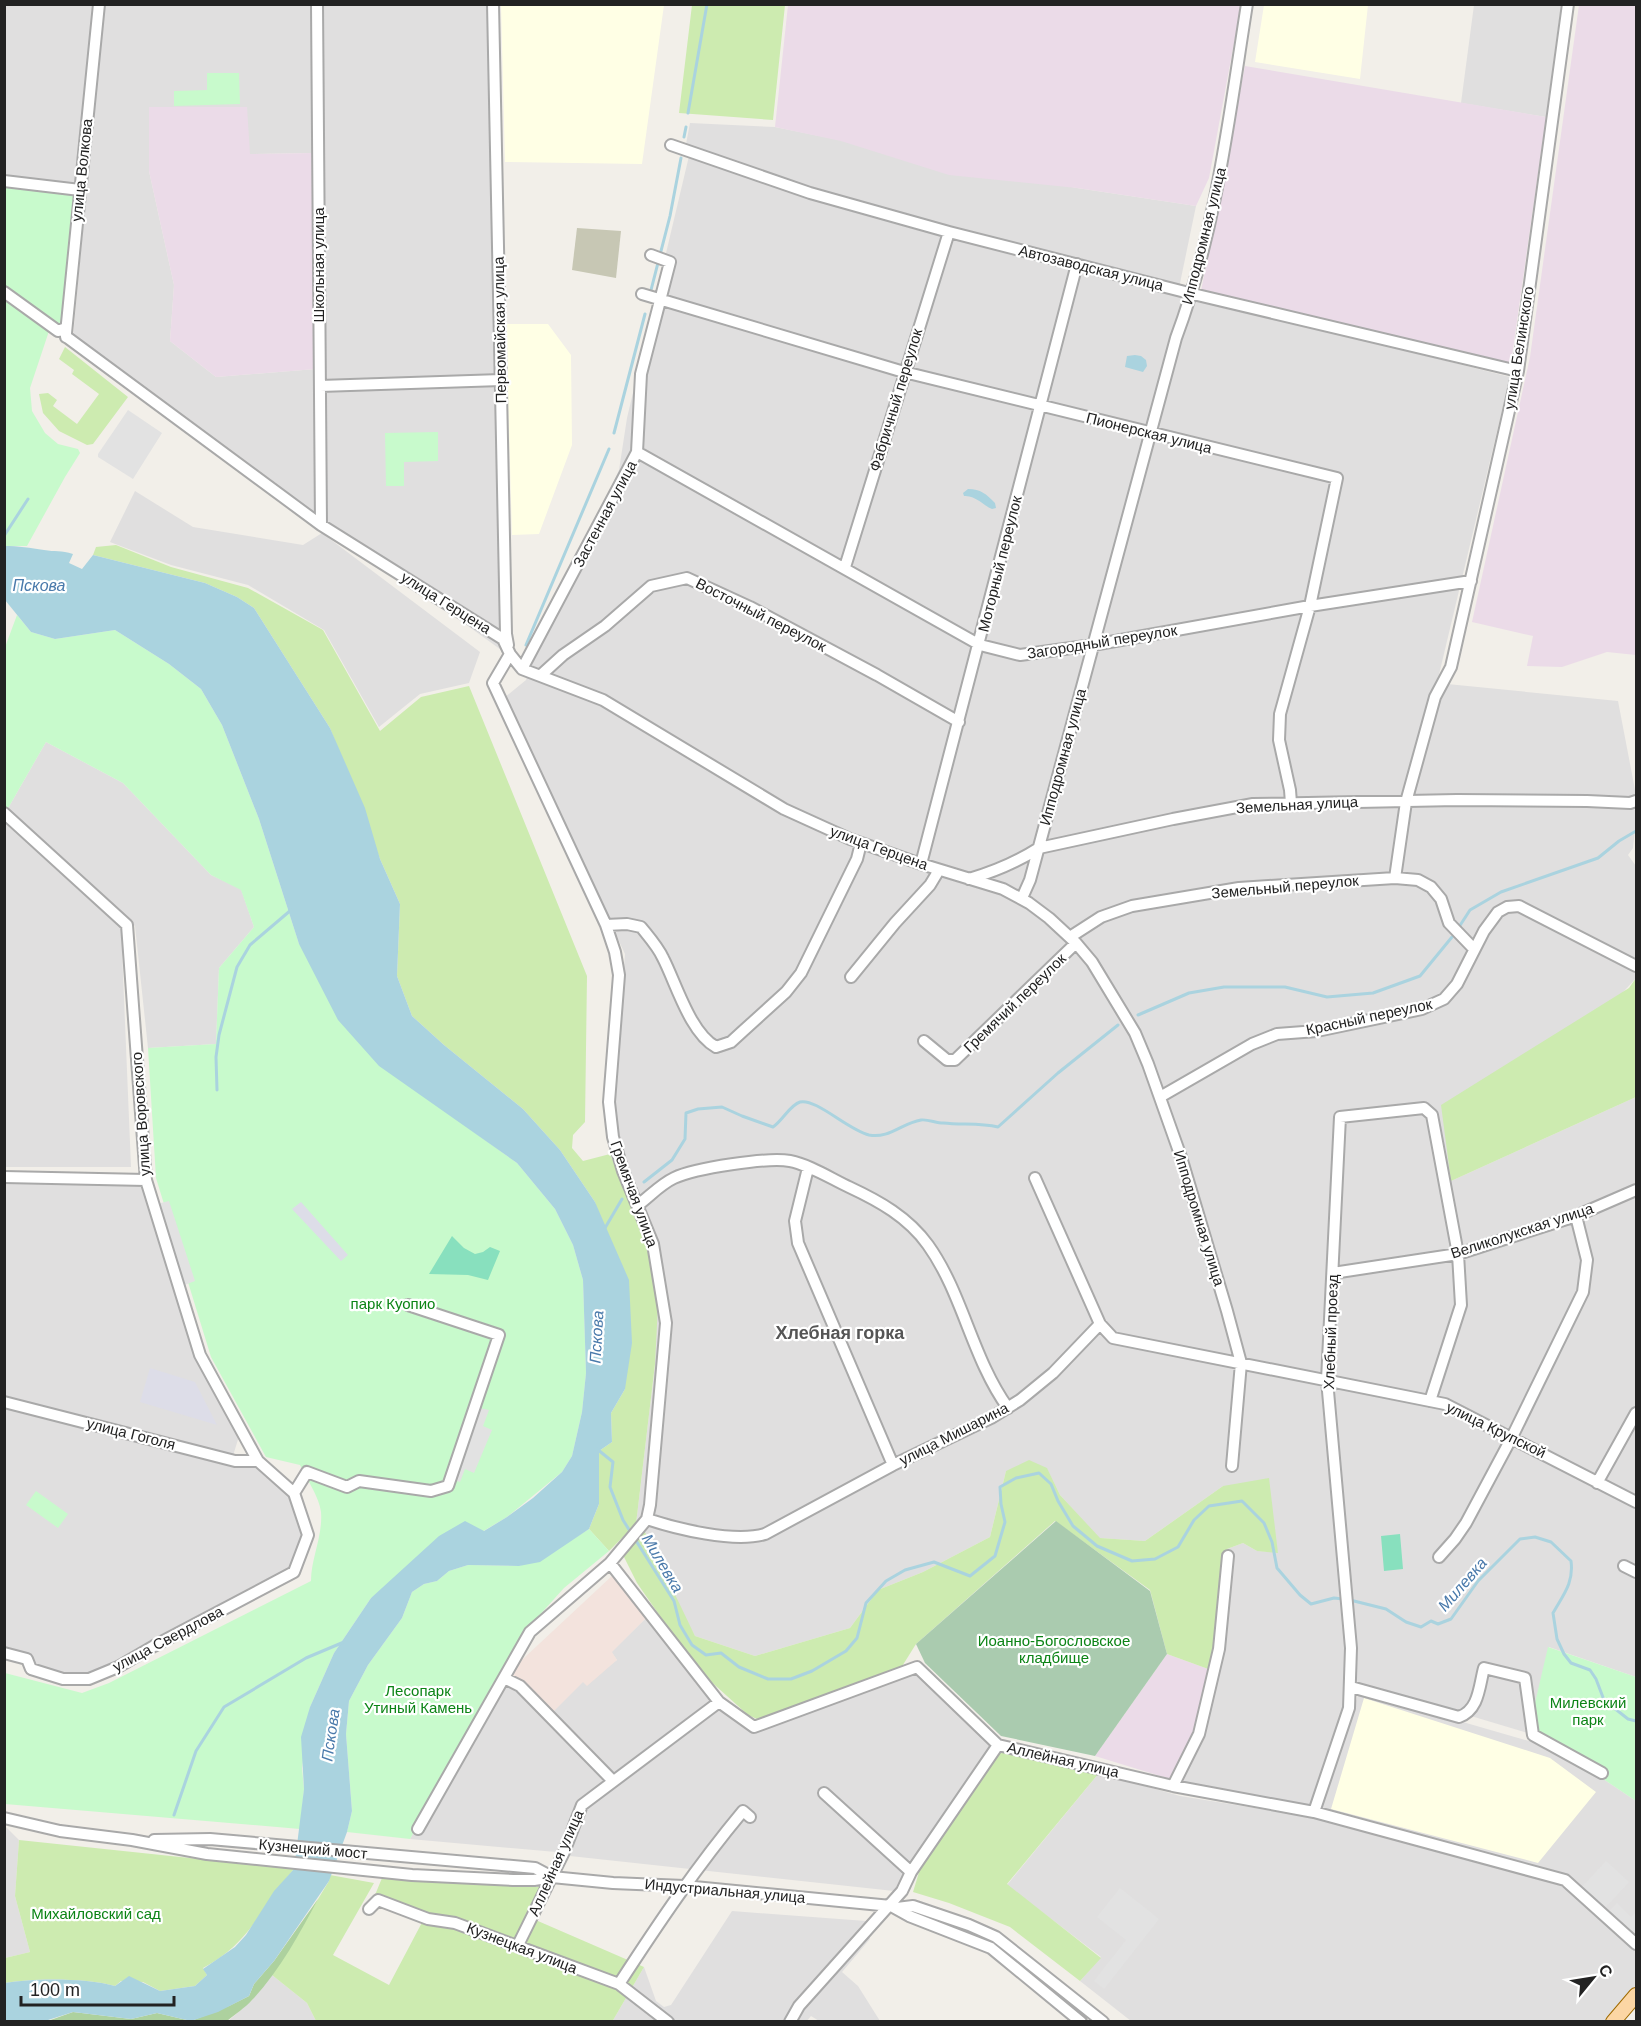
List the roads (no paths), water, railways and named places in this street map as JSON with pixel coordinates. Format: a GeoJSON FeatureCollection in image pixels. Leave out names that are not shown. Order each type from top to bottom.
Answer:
{"type":"FeatureCollection","features":[{"type":"Feature","properties":{"kind":"main road"},"geometry":{"type":"LineString","coordinates":[[1613,2022],[1636,1995]]}},
{"type":"Feature","properties":{"kind":"street","name":"улица Волкова"},"geometry":{"type":"LineString","coordinates":[[66,336],[99,4]]}},
{"type":"Feature","properties":{"kind":"street","name":"Школьная улица"},"geometry":{"type":"LineString","coordinates":[[317,4],[321,525]]}},
{"type":"Feature","properties":{"kind":"street","name":"Первомайская улица"},"geometry":{"type":"LineString","coordinates":[[494,4],[506,633],[510,654]]}},
{"type":"Feature","properties":{"kind":"street","name":"Ипподромная улица"},"geometry":{"type":"LineString","coordinates":[[1232,1466],[1241,1363],[1181,1157],[1160,1097],[1135,1033],[1097,970],[1073,940],[1022,898],[1039,848],[1176,338],[1192,294],[1220,176],[1247,4]]}},
{"type":"Feature","properties":{"kind":"street","name":"улица Белинского"},"geometry":{"type":"LineString","coordinates":[[1395,878],[1406,802],[1435,697],[1451,667],[1518,371],[1568,4]]}},
{"type":"Feature","properties":{"kind":"street","name":"Автозаводская улица"},"geometry":{"type":"LineString","coordinates":[[671,145],[810,193],[949,232],[1192,294],[1518,371]]}},
{"type":"Feature","properties":{"kind":"street"},"geometry":{"type":"LineString","coordinates":[[4,181],[80,190]]}},
{"type":"Feature","properties":{"kind":"street","name":"Фабричный переулок"},"geometry":{"type":"LineString","coordinates":[[845,567],[949,232]]}},
{"type":"Feature","properties":{"kind":"street","name":"Застенная улица"},"geometry":{"type":"LineString","coordinates":[[522,669],[638,452],[641,374],[670,262],[657,257]]}},
{"type":"Feature","properties":{"kind":"street","name":"Моторный переулок"},"geometry":{"type":"LineString","coordinates":[[921,864],[980,645],[1077,264]]}},
{"type":"Feature","properties":{"kind":"street","name":"улица Герцена"},"geometry":{"type":"LineString","coordinates":[[4,292],[58,331],[66,328],[66,336],[321,525],[503,639],[510,654],[522,669],[603,700],[784,809],[861,843],[1003,889],[1022,898]]}},
{"type":"Feature","properties":{"kind":"street","name":"Пионерская улица"},"geometry":{"type":"LineString","coordinates":[[642,294],[904,372],[1337,478],[1310,606],[1280,714],[1279,740],[1291,803]]}},
{"type":"Feature","properties":{"kind":"street"},"geometry":{"type":"LineString","coordinates":[[320,386],[501,380]]}},
{"type":"Feature","properties":{"kind":"street","name":"Загородный переулок"},"geometry":{"type":"LineString","coordinates":[[638,452],[980,645],[1020,655],[1093,645],[1310,606],[1471,581]]}},
{"type":"Feature","properties":{"kind":"street","name":"Восточный переулок"},"geometry":{"type":"LineString","coordinates":[[541,675],[563,655],[605,626],[651,586],[687,578],[750,607],[959,722]]}},
{"type":"Feature","properties":{"kind":"street","name":"Гремячая улица"},"geometry":{"type":"LineString","coordinates":[[510,654],[493,683],[606,925],[615,952],[619,975],[609,1102],[613,1137],[623,1172],[654,1244],[666,1323],[650,1505],[644,1523]]}},
{"type":"Feature","properties":{"kind":"street","name":"Земельная улица"},"geometry":{"type":"LineString","coordinates":[[968,879],[997,870],[1039,848],[1253,804],[1467,800],[1630,803],[1636,801]]}},
{"type":"Feature","properties":{"kind":"street","name":"улица Воровского"},"geometry":{"type":"LineString","coordinates":[[4,813],[127,925],[146,1180],[200,1355],[258,1461],[294,1492]]}},
{"type":"Feature","properties":{"kind":"street"},"geometry":{"type":"LineString","coordinates":[[606,925],[636,924],[641,927],[663,957],[680,997],[705,1038],[716,1047],[723,1046],[786,992],[801,973],[852,868],[861,843]]}},
{"type":"Feature","properties":{"kind":"street"},"geometry":{"type":"LineString","coordinates":[[851,977],[930,885],[939,870]]}},
{"type":"Feature","properties":{"kind":"street","name":"Земельный переулок"},"geometry":{"type":"LineString","coordinates":[[1073,940],[1101,917],[1132,906],[1239,888],[1395,878],[1418,880],[1431,887],[1441,899],[1449,922],[1474,949]]}},
{"type":"Feature","properties":{"kind":"street","name":"Красный переулок"},"geometry":{"type":"LineString","coordinates":[[1160,1097],[1252,1044],[1277,1034],[1317,1031],[1422,1009],[1444,999],[1456,984],[1484,931],[1498,912],[1507,907],[1519,906],[1636,966]]}},
{"type":"Feature","properties":{"kind":"street","name":"Гремячий переулок"},"geometry":{"type":"LineString","coordinates":[[924,1041],[947,1060],[955,1060],[1073,940]]}},
{"type":"Feature","properties":{"kind":"street","name":"Хлебный проезд"},"geometry":{"type":"LineString","coordinates":[[1314,1812],[1349,1708],[1351,1687],[1351,1648],[1327,1380],[1340,1117],[1424,1108],[1432,1115],[1458,1254]]}},
{"type":"Feature","properties":{"kind":"street"},"geometry":{"type":"LineString","coordinates":[[637,1202],[675,1178],[727,1166],[776,1159],[792,1161],[867,1195],[891,1209],[911,1225],[928,1245],[942,1269],[983,1365],[1008,1408]]}},
{"type":"Feature","properties":{"kind":"street"},"geometry":{"type":"LineString","coordinates":[[808,1168],[795,1221],[798,1243],[893,1465]]}},
{"type":"Feature","properties":{"kind":"street"},"geometry":{"type":"LineString","coordinates":[[4,1177],[146,1180]]}},
{"type":"Feature","properties":{"kind":"street"},"geometry":{"type":"LineString","coordinates":[[1035,1178],[1100,1324],[1113,1338],[1241,1363]]}},
{"type":"Feature","properties":{"kind":"street","name":"Великолукская улица"},"geometry":{"type":"LineString","coordinates":[[1333,1273],[1458,1254],[1576,1216],[1636,1190]]}},
{"type":"Feature","properties":{"kind":"street"},"geometry":{"type":"LineString","coordinates":[[1439,1557],[1466,1522],[1512,1437],[1583,1292],[1587,1260],[1576,1216]]}},
{"type":"Feature","properties":{"kind":"street"},"geometry":{"type":"LineString","coordinates":[[1430,1401],[1461,1305],[1458,1254]]}},
{"type":"Feature","properties":{"kind":"street"},"geometry":{"type":"LineString","coordinates":[[294,1492],[307,1472],[346,1486],[358,1481],[431,1491],[448,1486],[499,1335],[408,1305]]}},
{"type":"Feature","properties":{"kind":"street","name":"улица Мишарина"},"geometry":{"type":"LineString","coordinates":[[644,1523],[698,1533],[751,1538],[765,1534],[893,1465],[1008,1408],[1053,1373],[1100,1324]]}},
{"type":"Feature","properties":{"kind":"street","name":"улица Крупской"},"geometry":{"type":"LineString","coordinates":[[1241,1363],[1445,1404],[1636,1502]]}},
{"type":"Feature","properties":{"kind":"street","name":"улица Гоголя"},"geometry":{"type":"LineString","coordinates":[[4,1402],[235,1461],[258,1461]]}},
{"type":"Feature","properties":{"kind":"street"},"geometry":{"type":"LineString","coordinates":[[1597,1483],[1636,1413]]}},
{"type":"Feature","properties":{"kind":"street","name":"улица Свердлова"},"geometry":{"type":"LineString","coordinates":[[4,1653],[27,1659],[31,1669],[63,1679],[89,1679],[118,1667],[294,1572],[308,1535],[294,1492]]}},
{"type":"Feature","properties":{"kind":"street"},"geometry":{"type":"LineString","coordinates":[[418,1829],[530,1632],[610,1563],[644,1523]]}},
{"type":"Feature","properties":{"kind":"street"},"geometry":{"type":"LineString","coordinates":[[1173,1786],[1198,1734],[1204,1713],[1218,1649],[1228,1556]]}},
{"type":"Feature","properties":{"kind":"street"},"geometry":{"type":"LineString","coordinates":[[610,1563],[719,1702]]}},
{"type":"Feature","properties":{"kind":"street"},"geometry":{"type":"LineString","coordinates":[[1624,1566],[1636,1572]]}},
{"type":"Feature","properties":{"kind":"street","name":"Аллейная улица"},"geometry":{"type":"LineString","coordinates":[[518,1945],[552,1877],[582,1805],[719,1702],[754,1727],[917,1667],[998,1745],[1173,1786],[1314,1812],[1565,1880],[1636,1944]]}},
{"type":"Feature","properties":{"kind":"street"},"geometry":{"type":"LineString","coordinates":[[1351,1687],[1459,1717],[1471,1710],[1475,1704],[1484,1668],[1525,1678],[1533,1734],[1602,1773]]}},
{"type":"Feature","properties":{"kind":"street"},"geometry":{"type":"LineString","coordinates":[[504,1678],[520,1686],[613,1781]]}},
{"type":"Feature","properties":{"kind":"street"},"geometry":{"type":"LineString","coordinates":[[789,2022],[806,1997],[894,1907],[911,1872],[998,1745]]}},
{"type":"Feature","properties":{"kind":"street"},"geometry":{"type":"LineString","coordinates":[[824,1792],[911,1872]]}},
{"type":"Feature","properties":{"kind":"street"},"geometry":{"type":"LineString","coordinates":[[619,1984],[684,1886],[743,1811],[750,1817]]}},
{"type":"Feature","properties":{"kind":"street"},"geometry":{"type":"LineString","coordinates":[[4,1818],[60,1831],[132,1840]]}},
{"type":"Feature","properties":{"kind":"street","name":"Кузнецкий мост"},"geometry":{"type":"LineString","coordinates":[[132,1840],[210,1839],[416,1858]]}},
{"type":"Feature","properties":{"kind":"street","name":"Кузнецкий мост"},"geometry":{"type":"LineString","coordinates":[[132,1840],[207,1854],[412,1875]]}},
{"type":"Feature","properties":{"kind":"street","name":"Индустриальная улица"},"geometry":{"type":"LineString","coordinates":[[416,1858],[535,1869],[552,1877]]}},
{"type":"Feature","properties":{"kind":"street","name":"Индустриальная улица"},"geometry":{"type":"LineString","coordinates":[[412,1875],[534,1880],[552,1877],[613,1883],[684,1886],[894,1907],[913,1906],[996,1937],[1102,2022]]}},
{"type":"Feature","properties":{"kind":"street","name":"Кузнецкая улица"},"geometry":{"type":"LineString","coordinates":[[369,1909],[378,1900],[428,1919],[455,1923],[518,1945],[619,1984],[668,2022]]}},
{"type":"Feature","properties":{"kind":"street","name":"Индустриальная улица"},"geometry":{"type":"LineString","coordinates":[[894,1907],[909,1916],[991,1948],[1081,2022]]}},
{"type":"Feature","properties":{"kind":"water"},"geometry":{"type":"Polygon","coordinates":[[[1135,355],[1146,360],[1147,366],[1143,372],[1125,367],[1127,356],[1135,355]]]}},
{"type":"Feature","properties":{"kind":"water"},"geometry":{"type":"Polygon","coordinates":[[[968,489],[976,490],[989,497],[995,503],[996,508],[992,509],[975,499],[964,496],[963,493],[968,489]]]}},
{"type":"Feature","properties":{"kind":"water","name":"Пскова"},"geometry":{"type":"Polygon","coordinates":[[[4,546],[73,554],[69,563],[82,569],[93,555],[205,583],[237,597],[254,608],[330,728],[365,808],[380,859],[400,904],[397,976],[412,1016],[523,1109],[560,1150],[595,1202],[629,1280],[632,1343],[625,1389],[611,1413],[612,1442],[599,1451],[599,1504],[589,1529],[540,1562],[519,1566],[468,1565],[449,1571],[437,1581],[424,1584],[412,1592],[402,1618],[368,1665],[349,1701],[346,1734],[352,1811],[347,1832],[329,1881],[274,1961],[254,1984],[249,1996],[218,2012],[191,2021],[157,2013],[131,2019],[73,2012],[45,2021],[5,2021],[5,1983],[60,1980],[90,1981],[115,1986],[129,1976],[160,1991],[195,1986],[207,1975],[203,1969],[235,1947],[246,1935],[274,1891],[294,1869],[304,1789],[301,1737],[310,1707],[334,1653],[371,1598],[439,1536],[465,1521],[484,1531],[507,1517],[562,1472],[572,1456],[582,1412],[586,1373],[583,1280],[573,1245],[555,1209],[517,1163],[379,1066],[338,1020],[299,944],[259,819],[222,725],[201,689],[169,664],[115,630],[55,639],[31,632],[5,600],[4,546]]]}},
{"type":"Feature","properties":{"kind":"waterway"},"geometry":{"type":"LineString","coordinates":[[688,113],[707,4]]}},
{"type":"Feature","properties":{"kind":"waterway"},"geometry":{"type":"LineString","coordinates":[[684,137],[686,127]]}},
{"type":"Feature","properties":{"kind":"waterway"},"geometry":{"type":"LineString","coordinates":[[650,294],[670,216],[681,158]]}},
{"type":"Feature","properties":{"kind":"waterway"},"geometry":{"type":"LineString","coordinates":[[614,433],[645,314]]}},
{"type":"Feature","properties":{"kind":"waterway"},"geometry":{"type":"LineString","coordinates":[[526,645],[609,449]]}},
{"type":"Feature","properties":{"kind":"waterway"},"geometry":{"type":"LineString","coordinates":[[4,536],[28,499]]}},
{"type":"Feature","properties":{"kind":"waterway"},"geometry":{"type":"LineString","coordinates":[[1459,927],[1470,910],[1501,892],[1598,858],[1636,831]]}},
{"type":"Feature","properties":{"kind":"waterway"},"geometry":{"type":"LineString","coordinates":[[217,1090],[216,1057],[219,1035],[237,967],[250,945],[291,910]]}},
{"type":"Feature","properties":{"kind":"waterway"},"geometry":{"type":"LineString","coordinates":[[1138,1015],[1189,993],[1224,987],[1285,987],[1327,997],[1373,993],[1420,976],[1452,937]]}},
{"type":"Feature","properties":{"kind":"waterway"},"geometry":{"type":"LineString","coordinates":[[644,1182],[672,1160],[685,1139],[686,1113],[698,1109],[722,1107],[773,1127],[796,1104],[807,1102],[861,1132],[876,1136],[921,1120],[998,1127],[1058,1073],[1118,1025]]}},
{"type":"Feature","properties":{"kind":"waterway"},"geometry":{"type":"LineString","coordinates":[[605,1228],[622,1199]]}},
{"type":"Feature","properties":{"kind":"waterway","name":"Милевка"},"geometry":{"type":"LineString","coordinates":[[597,1449],[613,1462],[610,1487],[623,1520],[674,1601],[680,1625],[692,1645],[706,1655],[721,1653],[739,1667],[768,1679],[791,1679],[812,1671],[846,1651],[857,1638],[866,1603],[886,1581],[905,1570],[934,1562],[970,1576],[995,1556],[1005,1522],[1000,1487],[1016,1478],[1039,1473],[1051,1484],[1073,1526],[1097,1546],[1132,1561],[1155,1559],[1178,1547],[1194,1520],[1209,1506],[1242,1501],[1264,1523],[1272,1542],[1277,1568],[1300,1595],[1311,1604],[1334,1598],[1343,1599]]}},
{"type":"Feature","properties":{"kind":"waterway","name":"Милевка"},"geometry":{"type":"LineString","coordinates":[[1350,1600],[1386,1609],[1406,1622],[1421,1627],[1431,1621],[1438,1624],[1451,1619],[1478,1581],[1520,1539],[1535,1537],[1551,1542],[1571,1561],[1569,1582],[1553,1613],[1557,1639],[1564,1654],[1571,1663],[1590,1670],[1604,1700],[1628,1719],[1636,1721]]}},
{"type":"Feature","properties":{"kind":"waterway"},"geometry":{"type":"LineString","coordinates":[[174,1815],[196,1751],[224,1707],[306,1658],[344,1642]]}},
{"type":"Feature","properties":{"kind":"district","name":"Хлебная горка"},"geometry":{"type":"Point","coordinates":[840,1333]}},
{"type":"Feature","properties":{"kind":"park label","name":"парк Куопио"},"geometry":{"type":"Point","coordinates":[393,1304]}},
{"type":"Feature","properties":{"kind":"park label","name":"Иоанно-Богословское кладбище"},"geometry":{"type":"Point","coordinates":[1054,1650]}},
{"type":"Feature","properties":{"kind":"park label","name":"Лесопарк Утиный Камень"},"geometry":{"type":"Point","coordinates":[418,1700]}},
{"type":"Feature","properties":{"kind":"park label","name":"Милевский парк"},"geometry":{"type":"Point","coordinates":[1588,1712]}},
{"type":"Feature","properties":{"kind":"park label","name":"Михайловский сад"},"geometry":{"type":"Point","coordinates":[96,1914]}}]}
